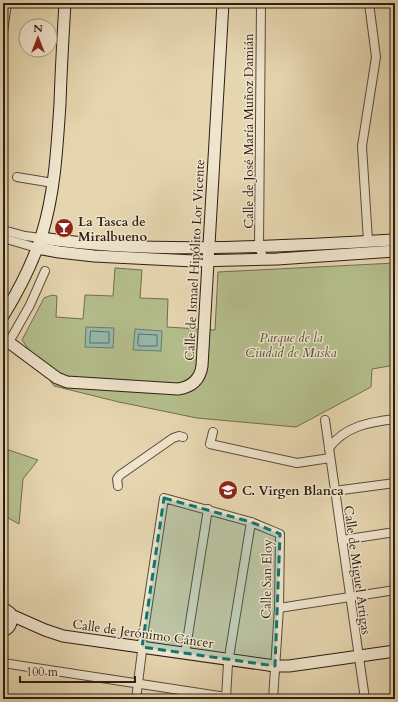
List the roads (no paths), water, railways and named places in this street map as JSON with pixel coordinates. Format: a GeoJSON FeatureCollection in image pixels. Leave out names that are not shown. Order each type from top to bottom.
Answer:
{"type":"FeatureCollection","features":[{"type":"Feature","properties":{"kind":"street"},"geometry":{"type":"LineString","coordinates":[[3,32],[7,3]]}},
{"type":"Feature","properties":{"kind":"street"},"geometry":{"type":"LineString","coordinates":[[3,316],[20,286],[39,243],[48,210],[58,142],[65,3]]}},
{"type":"Feature","properties":{"kind":"street","name":"Calle de Ismael Hipólito Lor Vicente"},"geometry":{"type":"LineString","coordinates":[[6,340],[57,378],[67,382],[178,389],[186,388],[197,380],[201,370],[223,3]]}},
{"type":"Feature","properties":{"kind":"street","name":"Calle de José María Muñoz Damián"},"geometry":{"type":"LineString","coordinates":[[261,3],[259,247],[264,259]]}},
{"type":"Feature","properties":{"kind":"street"},"geometry":{"type":"LineString","coordinates":[[368,241],[362,159],[363,139],[376,57],[369,3]]}},
{"type":"Feature","properties":{"kind":"street"},"geometry":{"type":"LineString","coordinates":[[17,177],[53,183]]}},
{"type":"Feature","properties":{"kind":"street"},"geometry":{"type":"LineString","coordinates":[[3,230],[26,236],[59,252],[115,258],[208,261],[395,251]]}},
{"type":"Feature","properties":{"kind":"street"},"geometry":{"type":"LineString","coordinates":[[3,238],[39,243],[208,249],[395,240]]}},
{"type":"Feature","properties":{"kind":"street"},"geometry":{"type":"LineString","coordinates":[[6,340],[30,305],[46,271]]}},
{"type":"Feature","properties":{"kind":"street"},"geometry":{"type":"LineString","coordinates":[[329,448],[338,438],[355,427],[369,422],[395,419]]}},
{"type":"Feature","properties":{"kind":"street","name":"Calle de Miguel Artigas"},"geometry":{"type":"LineString","coordinates":[[325,420],[365,699]]}},
{"type":"Feature","properties":{"kind":"street"},"geometry":{"type":"LineString","coordinates":[[213,432],[210,444],[297,463],[330,458]]}},
{"type":"Feature","properties":{"kind":"street"},"geometry":{"type":"LineString","coordinates":[[118,486],[117,479],[120,475],[173,438],[179,436],[182,437]]}},
{"type":"Feature","properties":{"kind":"street"},"geometry":{"type":"LineString","coordinates":[[334,491],[395,483]]}},
{"type":"Feature","properties":{"kind":"street","name":"Calle San Eloy"},"geometry":{"type":"LineString","coordinates":[[142,647],[164,498],[252,522],[280,534],[273,699]]}},
{"type":"Feature","properties":{"kind":"street"},"geometry":{"type":"LineString","coordinates":[[185,654],[208,509]]}},
{"type":"Feature","properties":{"kind":"street"},"geometry":{"type":"LineString","coordinates":[[3,663],[226,698],[229,660],[252,522]]}},
{"type":"Feature","properties":{"kind":"street"},"geometry":{"type":"LineString","coordinates":[[342,540],[395,532]]}},
{"type":"Feature","properties":{"kind":"street"},"geometry":{"type":"LineString","coordinates":[[278,608],[395,590]]}},
{"type":"Feature","properties":{"kind":"street"},"geometry":{"type":"LineString","coordinates":[[3,631],[6,630],[11,624],[5,610]]}},
{"type":"Feature","properties":{"kind":"street","name":"Calle de Jerónimo Cáncer"},"geometry":{"type":"LineString","coordinates":[[5,610],[54,633],[185,654],[274,666],[289,666],[395,650]]}},
{"type":"Feature","properties":{"kind":"street"},"geometry":{"type":"LineString","coordinates":[[136,699],[142,647]]}},
{"type":"Feature","properties":{"kind":"water"},"geometry":{"type":"Polygon","coordinates":[[[86,327],[114,328],[113,348],[85,347],[86,327]]]}},
{"type":"Feature","properties":{"kind":"water"},"geometry":{"type":"Polygon","coordinates":[[[135,329],[162,331],[161,351],[133,350],[135,329]]]}},
{"type":"Feature","properties":{"kind":"place","name":"La Tasca de Miralbueno"},"geometry":{"type":"Point","coordinates":[64,228]}},
{"type":"Feature","properties":{"kind":"place","name":"C. Virgen Blanca"},"geometry":{"type":"Point","coordinates":[228,490]}},
{"type":"Feature","properties":{"kind":"park label","name":"Parque de la Ciudad de Maska"},"geometry":{"type":"Point","coordinates":[291,344]}}]}
